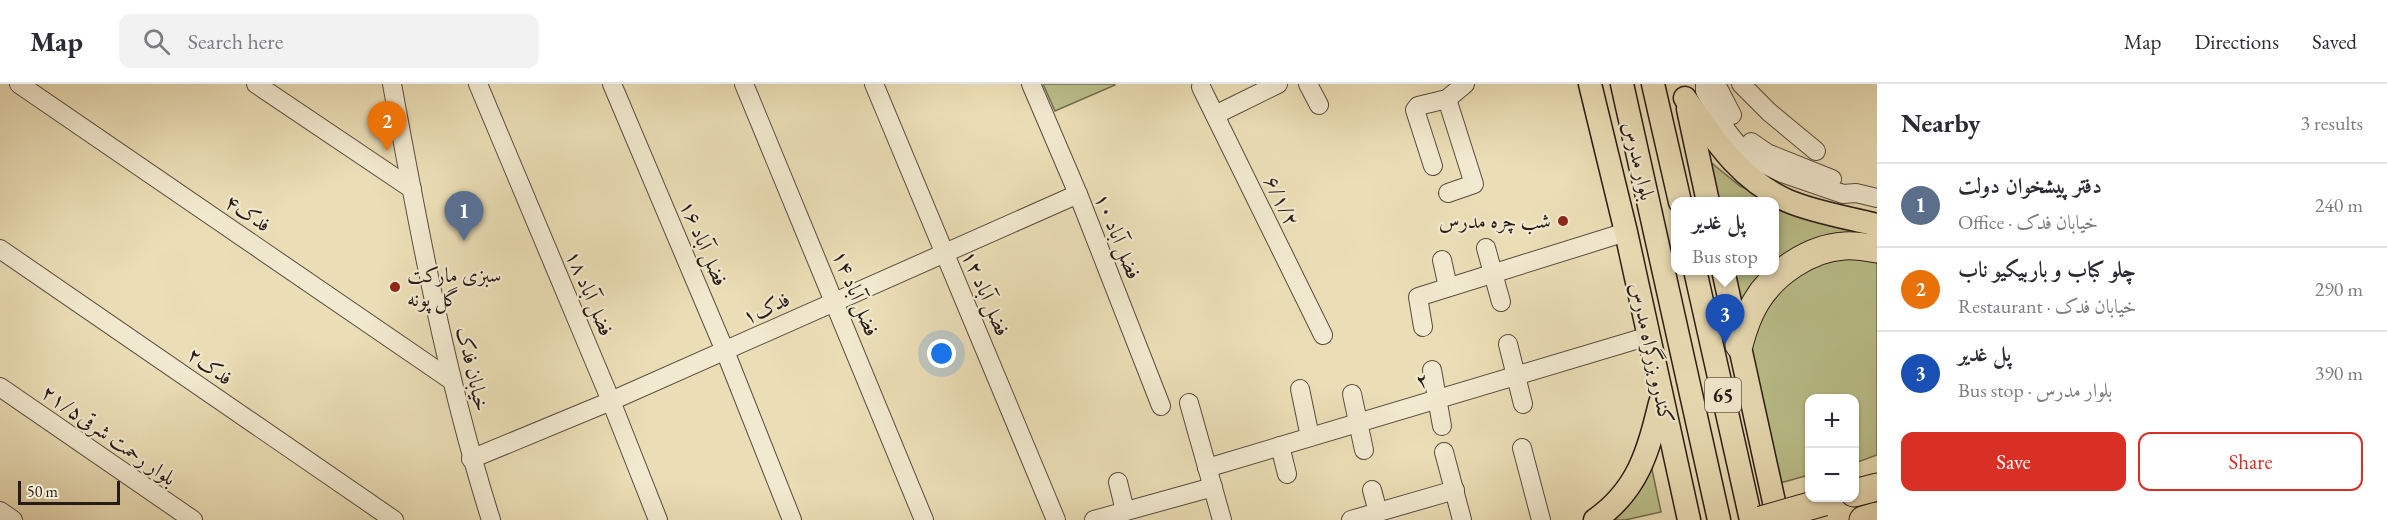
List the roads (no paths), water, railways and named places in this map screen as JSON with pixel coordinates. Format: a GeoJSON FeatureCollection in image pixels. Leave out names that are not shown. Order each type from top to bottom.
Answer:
{"type":"FeatureCollection","features":[{"type":"Feature","properties":{"kind":"highway"},"geometry":{"type":"LineString","coordinates":[[1779,275],[1812,254],[1844,246],[1877,249]]}},
{"type":"Feature","properties":{"kind":"highway"},"geometry":{"type":"LineString","coordinates":[[1739,345],[1747,319],[1756,301],[1778,275]]}},
{"type":"Feature","properties":{"kind":"highway"},"geometry":{"type":"LineString","coordinates":[[1761,520],[1825,502]]}},
{"type":"Feature","properties":{"kind":"highway"},"geometry":{"type":"LineString","coordinates":[[1863,520],[1877,516]]}},
{"type":"Feature","properties":{"kind":"main road"},"geometry":{"type":"LineString","coordinates":[[1590,84],[1615,187]]}},
{"type":"Feature","properties":{"kind":"main road"},"geometry":{"type":"LineString","coordinates":[[1614,84],[1615,187]]}},
{"type":"Feature","properties":{"kind":"main road","name":"بلوار مدرس"},"geometry":{"type":"LineString","coordinates":[[1622,84],[1719,520]]}},
{"type":"Feature","properties":{"kind":"main road","name":"بلوار مدرس"},"geometry":{"type":"LineString","coordinates":[[1653,84],[1679,197]]}},
{"type":"Feature","properties":{"kind":"main road"},"geometry":{"type":"LineString","coordinates":[[1684,91],[1707,197]]}},
{"type":"Feature","properties":{"kind":"main road"},"geometry":{"type":"LineString","coordinates":[[1684,91],[1720,149],[1743,172],[1771,193],[1790,202],[1877,225]]}},
{"type":"Feature","properties":{"kind":"main road","name":"کندرو بزرگراه مدرس"},"geometry":{"type":"LineString","coordinates":[[1615,187],[1689,520]]}},
{"type":"Feature","properties":{"kind":"main road","name":"65"},"geometry":{"type":"LineString","coordinates":[[1696,275],[1751,520]]}},
{"type":"Feature","properties":{"kind":"main road"},"geometry":{"type":"LineString","coordinates":[[1724,275],[1778,520]]}},
{"type":"Feature","properties":{"kind":"main road"},"geometry":{"type":"LineString","coordinates":[[1595,520],[1614,506],[1634,479],[1646,454],[1661,399]]}},
{"type":"Feature","properties":{"kind":"street","name":"فدک۴"},"geometry":{"type":"LineString","coordinates":[[19,84],[451,380]]}},
{"type":"Feature","properties":{"kind":"street"},"geometry":{"type":"LineString","coordinates":[[256,84],[412,189]]}},
{"type":"Feature","properties":{"kind":"street","name":"خیابان فدک"},"geometry":{"type":"LineString","coordinates":[[392,84],[451,380],[471,459],[491,520]]}},
{"type":"Feature","properties":{"kind":"street","name":"فضل آباد ۱۸"},"geometry":{"type":"LineString","coordinates":[[478,84],[611,401],[658,520]]}},
{"type":"Feature","properties":{"kind":"street","name":"فضل آباد ۱۶"},"geometry":{"type":"LineString","coordinates":[[612,84],[725,351],[792,520]]}},
{"type":"Feature","properties":{"kind":"street","name":"فضل آباد ۱۴"},"geometry":{"type":"LineString","coordinates":[[744,84],[924,520]]}},
{"type":"Feature","properties":{"kind":"street","name":"فضل آباد ۱۲"},"geometry":{"type":"LineString","coordinates":[[874,84],[1056,520]]}},
{"type":"Feature","properties":{"kind":"street","name":"فضل آباد ۱۰"},"geometry":{"type":"LineString","coordinates":[[1031,84],[1078,195],[1161,406]]}},
{"type":"Feature","properties":{"kind":"street"},"geometry":{"type":"LineString","coordinates":[[1215,115],[1278,84]]}},
{"type":"Feature","properties":{"kind":"street"},"geometry":{"type":"LineString","coordinates":[[1308,84],[1319,105]]}},
{"type":"Feature","properties":{"kind":"street"},"geometry":{"type":"LineString","coordinates":[[1433,166],[1415,110],[1418,106],[1447,99],[1464,84]]}},
{"type":"Feature","properties":{"kind":"street"},"geometry":{"type":"LineString","coordinates":[[1705,84],[1705,91],[1727,130],[1746,153],[1756,160],[1782,173],[1843,194],[1856,193],[1877,198]]}},
{"type":"Feature","properties":{"kind":"street"},"geometry":{"type":"LineString","coordinates":[[1716,84],[1739,127],[1754,144],[1777,157],[1846,184],[1856,193]]}},
{"type":"Feature","properties":{"kind":"street"},"geometry":{"type":"LineString","coordinates":[[1741,84],[1769,112],[1816,151]]}},
{"type":"Feature","properties":{"kind":"street","name":"۶/۱/۲"},"geometry":{"type":"LineString","coordinates":[[1201,87],[1323,335]]}},
{"type":"Feature","properties":{"kind":"street"},"geometry":{"type":"LineString","coordinates":[[1447,99],[1474,184],[1448,193]]}},
{"type":"Feature","properties":{"kind":"street","name":"فدک۱"},"geometry":{"type":"LineString","coordinates":[[471,459],[611,401],[1078,195]]}},
{"type":"Feature","properties":{"kind":"street"},"geometry":{"type":"LineString","coordinates":[[1424,327],[1418,297],[1626,232]]}},
{"type":"Feature","properties":{"kind":"street"},"geometry":{"type":"LineString","coordinates":[[1486,248],[1500,302]]}},
{"type":"Feature","properties":{"kind":"street","name":"فدک۲"},"geometry":{"type":"LineString","coordinates":[[0,249],[394,520]]}},
{"type":"Feature","properties":{"kind":"street"},"geometry":{"type":"LineString","coordinates":[[1442,260],[1448,287]]}},
{"type":"Feature","properties":{"kind":"street","name":"۲"},"geometry":{"type":"LineString","coordinates":[[1207,468],[1649,336]]}},
{"type":"Feature","properties":{"kind":"street"},"geometry":{"type":"LineString","coordinates":[[1508,344],[1522,404]]}},
{"type":"Feature","properties":{"kind":"street"},"geometry":{"type":"LineString","coordinates":[[1432,370],[1442,426]]}},
{"type":"Feature","properties":{"kind":"street","name":"بلوار رحمت شرقی۲۱/۵"},"geometry":{"type":"LineString","coordinates":[[0,387],[193,520]]}},
{"type":"Feature","properties":{"kind":"street"},"geometry":{"type":"LineString","coordinates":[[1300,389],[1310,437]]}},
{"type":"Feature","properties":{"kind":"street"},"geometry":{"type":"LineString","coordinates":[[1352,394],[1364,450]]}},
{"type":"Feature","properties":{"kind":"street"},"geometry":{"type":"LineString","coordinates":[[1189,403],[1222,520]]}},
{"type":"Feature","properties":{"kind":"street"},"geometry":{"type":"LineString","coordinates":[[1280,446],[1287,474]]}},
{"type":"Feature","properties":{"kind":"street"},"geometry":{"type":"LineString","coordinates":[[1522,448],[1541,520]]}},
{"type":"Feature","properties":{"kind":"street"},"geometry":{"type":"LineString","coordinates":[[1444,452],[1462,520]]}},
{"type":"Feature","properties":{"kind":"street"},"geometry":{"type":"LineString","coordinates":[[1118,482],[1125,511]]}},
{"type":"Feature","properties":{"kind":"street"},"geometry":{"type":"LineString","coordinates":[[1094,520],[1212,487]]}},
{"type":"Feature","properties":{"kind":"street"},"geometry":{"type":"LineString","coordinates":[[1372,490],[1378,512]]}},
{"type":"Feature","properties":{"kind":"street"},"geometry":{"type":"LineString","coordinates":[[1352,520],[1455,490]]}},
{"type":"Feature","properties":{"kind":"street"},"geometry":{"type":"LineString","coordinates":[[0,511],[13,520]]}},
{"type":"Feature","properties":{"kind":"place","name":"چلو کباب و باربیکیو ناب"},"geometry":{"type":"Point","coordinates":[387,151]}},
{"type":"Feature","properties":{"kind":"place","name":"شب چره مدرس"},"geometry":{"type":"Point","coordinates":[1563,221]}},
{"type":"Feature","properties":{"kind":"place","name":"دفتر پیشخوان دولت"},"geometry":{"type":"Point","coordinates":[464,241]}},
{"type":"Feature","properties":{"kind":"place","name":"سبزی مارکت گل پونه"},"geometry":{"type":"Point","coordinates":[395,287]}},
{"type":"Feature","properties":{"kind":"place","name":"پل غدیر"},"geometry":{"type":"Point","coordinates":[1725,344]}}]}
